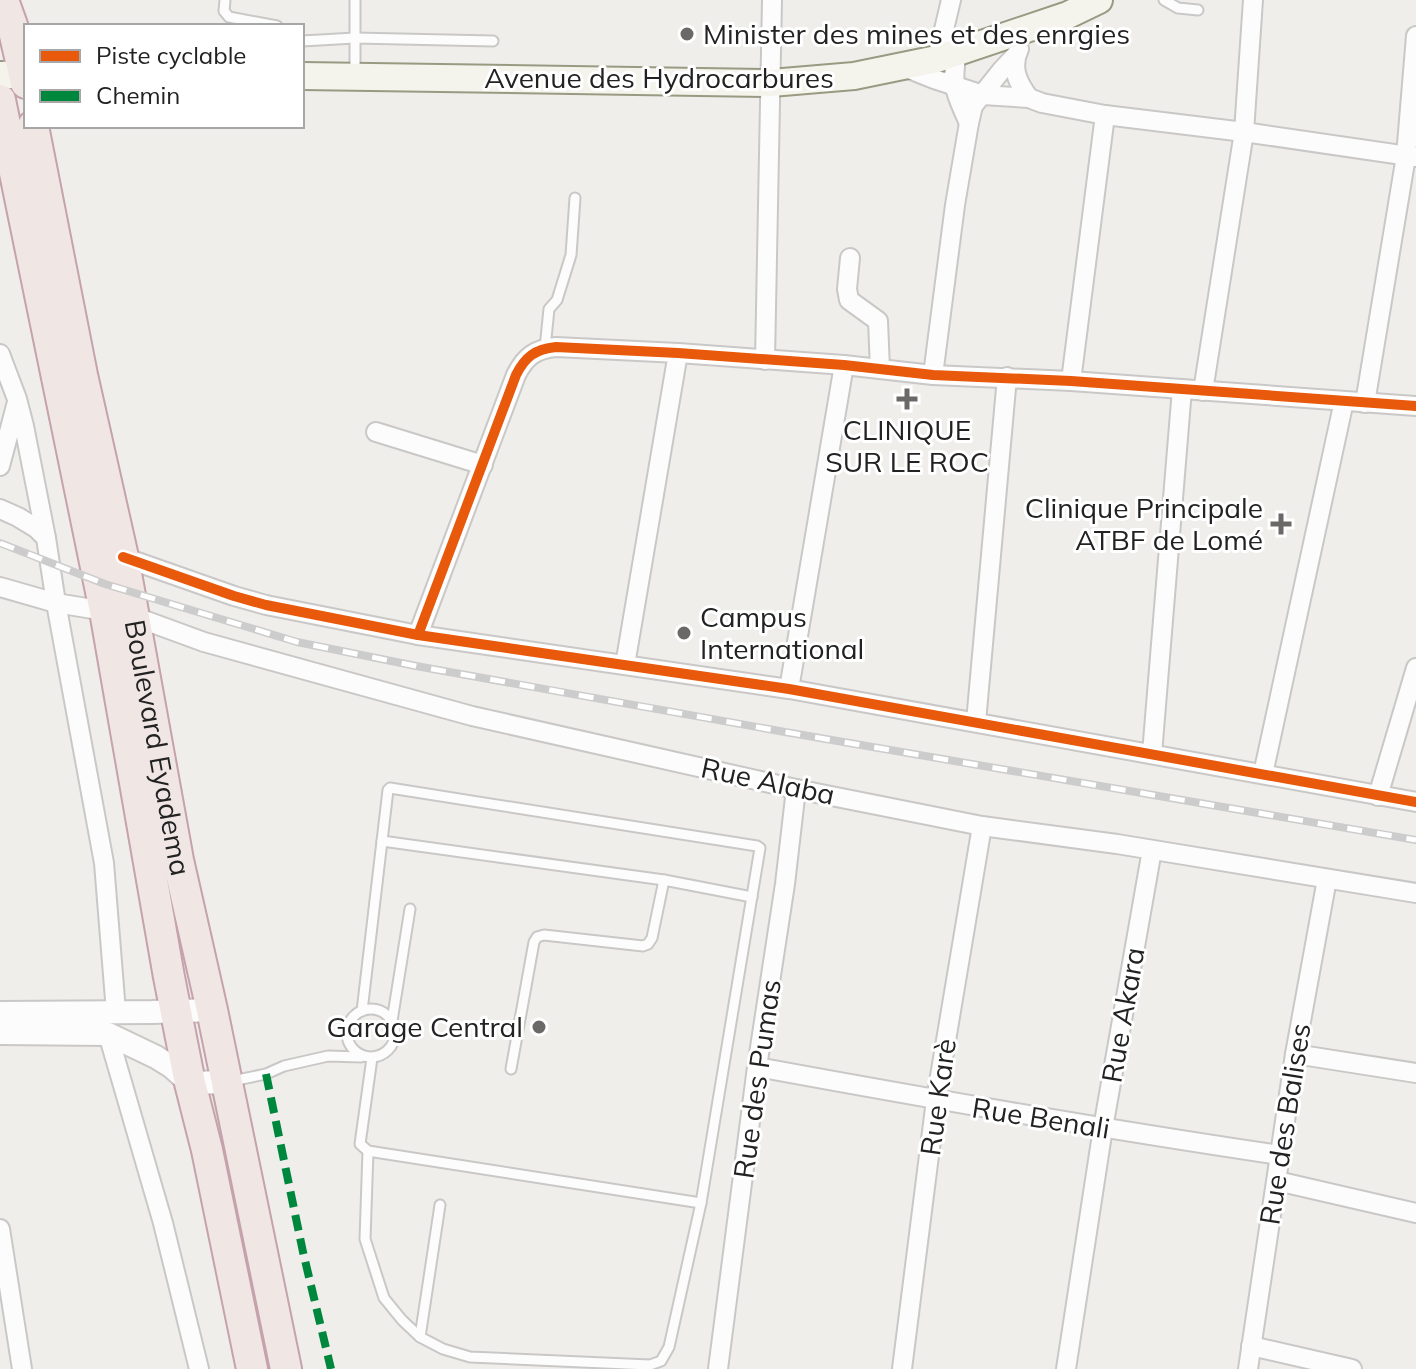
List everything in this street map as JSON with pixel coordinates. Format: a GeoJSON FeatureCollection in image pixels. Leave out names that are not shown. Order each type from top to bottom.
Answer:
{"type":"FeatureCollection","features":[{"type":"Feature","properties":{"kind":"highway"},"geometry":{"type":"LineString","coordinates":[[3,0],[19,77]]}},
{"type":"Feature","properties":{"kind":"highway"},"geometry":{"type":"LineString","coordinates":[[0,100],[119,613],[169,977],[252,1369]]}},
{"type":"Feature","properties":{"kind":"highway","name":"Boulevard Eyadema"},"geometry":{"type":"LineString","coordinates":[[33,128],[82,375],[123,557],[119,613],[212,1010],[286,1369]]}},
{"type":"Feature","properties":{"kind":"highway"},"geometry":{"type":"LineString","coordinates":[[169,977],[204,974]]}},
{"type":"Feature","properties":{"kind":"main road","name":"Avenue des Hydrocarbures"},"geometry":{"type":"LineString","coordinates":[[304,76],[771,83],[837,79],[904,67],[946,55],[1068,15],[1099,0]]}},
{"type":"Feature","properties":{"kind":"street"},"geometry":{"type":"LineString","coordinates":[[765,360],[772,0]]}},
{"type":"Feature","properties":{"kind":"street"},"geometry":{"type":"LineString","coordinates":[[951,0],[946,55],[955,90],[969,123]]}},
{"type":"Feature","properties":{"kind":"street"},"geometry":{"type":"LineString","coordinates":[[1203,391],[1244,132],[1253,0]]}},
{"type":"Feature","properties":{"kind":"street"},"geometry":{"type":"LineString","coordinates":[[933,375],[955,205],[973,106],[1016,55],[1030,28]]}},
{"type":"Feature","properties":{"kind":"street"},"geometry":{"type":"LineString","coordinates":[[1365,403],[1411,157],[1416,36]]}},
{"type":"Feature","properties":{"kind":"street"},"geometry":{"type":"LineString","coordinates":[[1016,55],[1015,73],[1029,98]]}},
{"type":"Feature","properties":{"kind":"street"},"geometry":{"type":"LineString","coordinates":[[904,67],[983,95],[1029,98],[1105,115],[1411,157]]}},
{"type":"Feature","properties":{"kind":"street"},"geometry":{"type":"LineString","coordinates":[[1071,381],[1105,115]]}},
{"type":"Feature","properties":{"kind":"street"},"geometry":{"type":"LineString","coordinates":[[850,258],[849,300],[878,321],[880,369]]}},
{"type":"Feature","properties":{"kind":"street"},"geometry":{"type":"LineString","coordinates":[[418,635],[516,375],[522,363],[536,351],[545,348],[678,353],[933,375],[1071,381],[1416,406]]}},
{"type":"Feature","properties":{"kind":"street"},"geometry":{"type":"LineString","coordinates":[[625,665],[678,353]]}},
{"type":"Feature","properties":{"kind":"street"},"geometry":{"type":"LineString","coordinates":[[0,354],[17,399],[39,496],[104,863],[116,1012]]}},
{"type":"Feature","properties":{"kind":"street"},"geometry":{"type":"LineString","coordinates":[[789,689],[844,365]]}},
{"type":"Feature","properties":{"kind":"street"},"geometry":{"type":"LineString","coordinates":[[976,722],[1007,377]]}},
{"type":"Feature","properties":{"kind":"street"},"geometry":{"type":"LineString","coordinates":[[1152,754],[1182,389]]}},
{"type":"Feature","properties":{"kind":"street"},"geometry":{"type":"LineString","coordinates":[[0,466],[17,399]]}},
{"type":"Feature","properties":{"kind":"street"},"geometry":{"type":"LineString","coordinates":[[1263,774],[1344,401]]}},
{"type":"Feature","properties":{"kind":"street"},"geometry":{"type":"LineString","coordinates":[[376,432],[483,465]]}},
{"type":"Feature","properties":{"kind":"street"},"geometry":{"type":"LineString","coordinates":[[0,509],[36,528],[46,538]]}},
{"type":"Feature","properties":{"kind":"street"},"geometry":{"type":"LineString","coordinates":[[123,557],[266,605],[418,635],[789,689],[1416,802]]}},
{"type":"Feature","properties":{"kind":"street","name":"Rue Alaba"},"geometry":{"type":"LineString","coordinates":[[0,587],[56,603],[119,613],[204,642],[472,716],[796,789],[982,826],[1416,893]]}},
{"type":"Feature","properties":{"kind":"street"},"geometry":{"type":"LineString","coordinates":[[1378,796],[1416,668]]}},
{"type":"Feature","properties":{"kind":"street","name":"Rue des Pumas"},"geometry":{"type":"LineString","coordinates":[[718,1369],[796,789]]}},
{"type":"Feature","properties":{"kind":"street","name":"Rue Karè"},"geometry":{"type":"LineString","coordinates":[[902,1369],[936,1100],[982,826]]}},
{"type":"Feature","properties":{"kind":"street","name":"Rue Akara"},"geometry":{"type":"LineString","coordinates":[[1066,1369],[1103,1128],[1152,850]]}},
{"type":"Feature","properties":{"kind":"street","name":"Rue des Balises"},"geometry":{"type":"LineString","coordinates":[[1248,1369],[1295,1054],[1327,879]]}},
{"type":"Feature","properties":{"kind":"street"},"geometry":{"type":"LineString","coordinates":[[0,1013],[212,1010]]}},
{"type":"Feature","properties":{"kind":"street"},"geometry":{"type":"LineString","coordinates":[[0,1033],[108,1034],[156,1057],[190,1083],[226,1082]]}},
{"type":"Feature","properties":{"kind":"street"},"geometry":{"type":"LineString","coordinates":[[108,1034],[163,1223],[199,1369]]}},
{"type":"Feature","properties":{"kind":"street"},"geometry":{"type":"LineString","coordinates":[[1295,1054],[1416,1073]]}},
{"type":"Feature","properties":{"kind":"street","name":"Rue Benali"},"geometry":{"type":"LineString","coordinates":[[757,1067],[936,1100],[1279,1155]]}},
{"type":"Feature","properties":{"kind":"street"},"geometry":{"type":"LineString","coordinates":[[1277,1181],[1416,1213]]}},
{"type":"Feature","properties":{"kind":"street"},"geometry":{"type":"LineString","coordinates":[[0,1229],[22,1369]]}},
{"type":"Feature","properties":{"kind":"street"},"geometry":{"type":"LineString","coordinates":[[1251,1346],[1352,1369]]}},
{"type":"Feature","properties":{"kind":"lane"},"geometry":{"type":"LineString","coordinates":[[225,0],[224,11],[229,17],[266,24]]}},
{"type":"Feature","properties":{"kind":"lane"},"geometry":{"type":"LineString","coordinates":[[355,0],[355,77]]}},
{"type":"Feature","properties":{"kind":"lane"},"geometry":{"type":"LineString","coordinates":[[1164,0],[1178,8],[1198,10]]}},
{"type":"Feature","properties":{"kind":"lane"},"geometry":{"type":"LineString","coordinates":[[304,41],[355,38],[493,41]]}},
{"type":"Feature","properties":{"kind":"lane"},"geometry":{"type":"LineString","coordinates":[[545,348],[549,309],[557,300],[571,255],[575,198]]}},
{"type":"Feature","properties":{"kind":"lane"},"geometry":{"type":"LineString","coordinates":[[362,1011],[388,790],[393,788],[757,846],[760,851],[701,1203],[669,1347],[661,1361],[650,1365],[470,1357],[443,1349],[420,1337],[384,1298],[365,1239],[368,1151]]}},
{"type":"Feature","properties":{"kind":"lane"},"geometry":{"type":"LineString","coordinates":[[382,841],[664,880],[752,897]]}},
{"type":"Feature","properties":{"kind":"lane"},"geometry":{"type":"LineString","coordinates":[[511,1069],[537,937],[544,935],[643,946],[648,944],[652,938],[664,880]]}},
{"type":"Feature","properties":{"kind":"lane"},"geometry":{"type":"LineString","coordinates":[[392,1021],[410,909]]}},
{"type":"Feature","properties":{"kind":"lane"},"geometry":{"type":"LineString","coordinates":[[226,1082],[328,1056],[368,1058],[388,1052],[393,1045],[395,1029],[387,1014],[379,1010],[370,1009],[354,1015],[347,1030],[350,1046],[368,1058]]}},
{"type":"Feature","properties":{"kind":"lane"},"geometry":{"type":"LineString","coordinates":[[368,1058],[360,1144],[368,1151],[701,1203]]}},
{"type":"Feature","properties":{"kind":"lane"},"geometry":{"type":"LineString","coordinates":[[420,1337],[440,1205]]}},
{"type":"Feature","properties":{"kind":"green space"},"geometry":{"type":"Polygon","coordinates":[[[216,1089],[275,1369],[268,1369],[211,1093],[216,1089]]]}},
{"type":"Feature","properties":{"kind":"railway"},"geometry":{"type":"LineString","coordinates":[[0,543],[105,584],[297,642],[785,732],[1416,840]]}},
{"type":"Feature","properties":{"kind":"marked path"},"geometry":{"type":"LineString","coordinates":[[266,1074],[331,1369]]}},
{"type":"Feature","properties":{"kind":"cycle path"},"geometry":{"type":"LineString","coordinates":[[418,635],[516,375],[532,355],[549,348],[678,353],[933,375],[1071,381],[1416,406]]}},
{"type":"Feature","properties":{"kind":"cycle path"},"geometry":{"type":"LineString","coordinates":[[123,557],[266,605],[418,635],[789,689],[1416,802]]}},
{"type":"Feature","properties":{"kind":"place","name":"Minister des mines et des enrgies"},"geometry":{"type":"Point","coordinates":[687,34]}},
{"type":"Feature","properties":{"kind":"place","name":"CLINIQUE SUR LE ROC"},"geometry":{"type":"Point","coordinates":[907,399]}},
{"type":"Feature","properties":{"kind":"place","name":"Clinique Principale ATBF de Lomé"},"geometry":{"type":"Point","coordinates":[1281,524]}},
{"type":"Feature","properties":{"kind":"place","name":"Campus International"},"geometry":{"type":"Point","coordinates":[684,633]}},
{"type":"Feature","properties":{"kind":"place","name":"Garage Central"},"geometry":{"type":"Point","coordinates":[539,1027]}}]}
